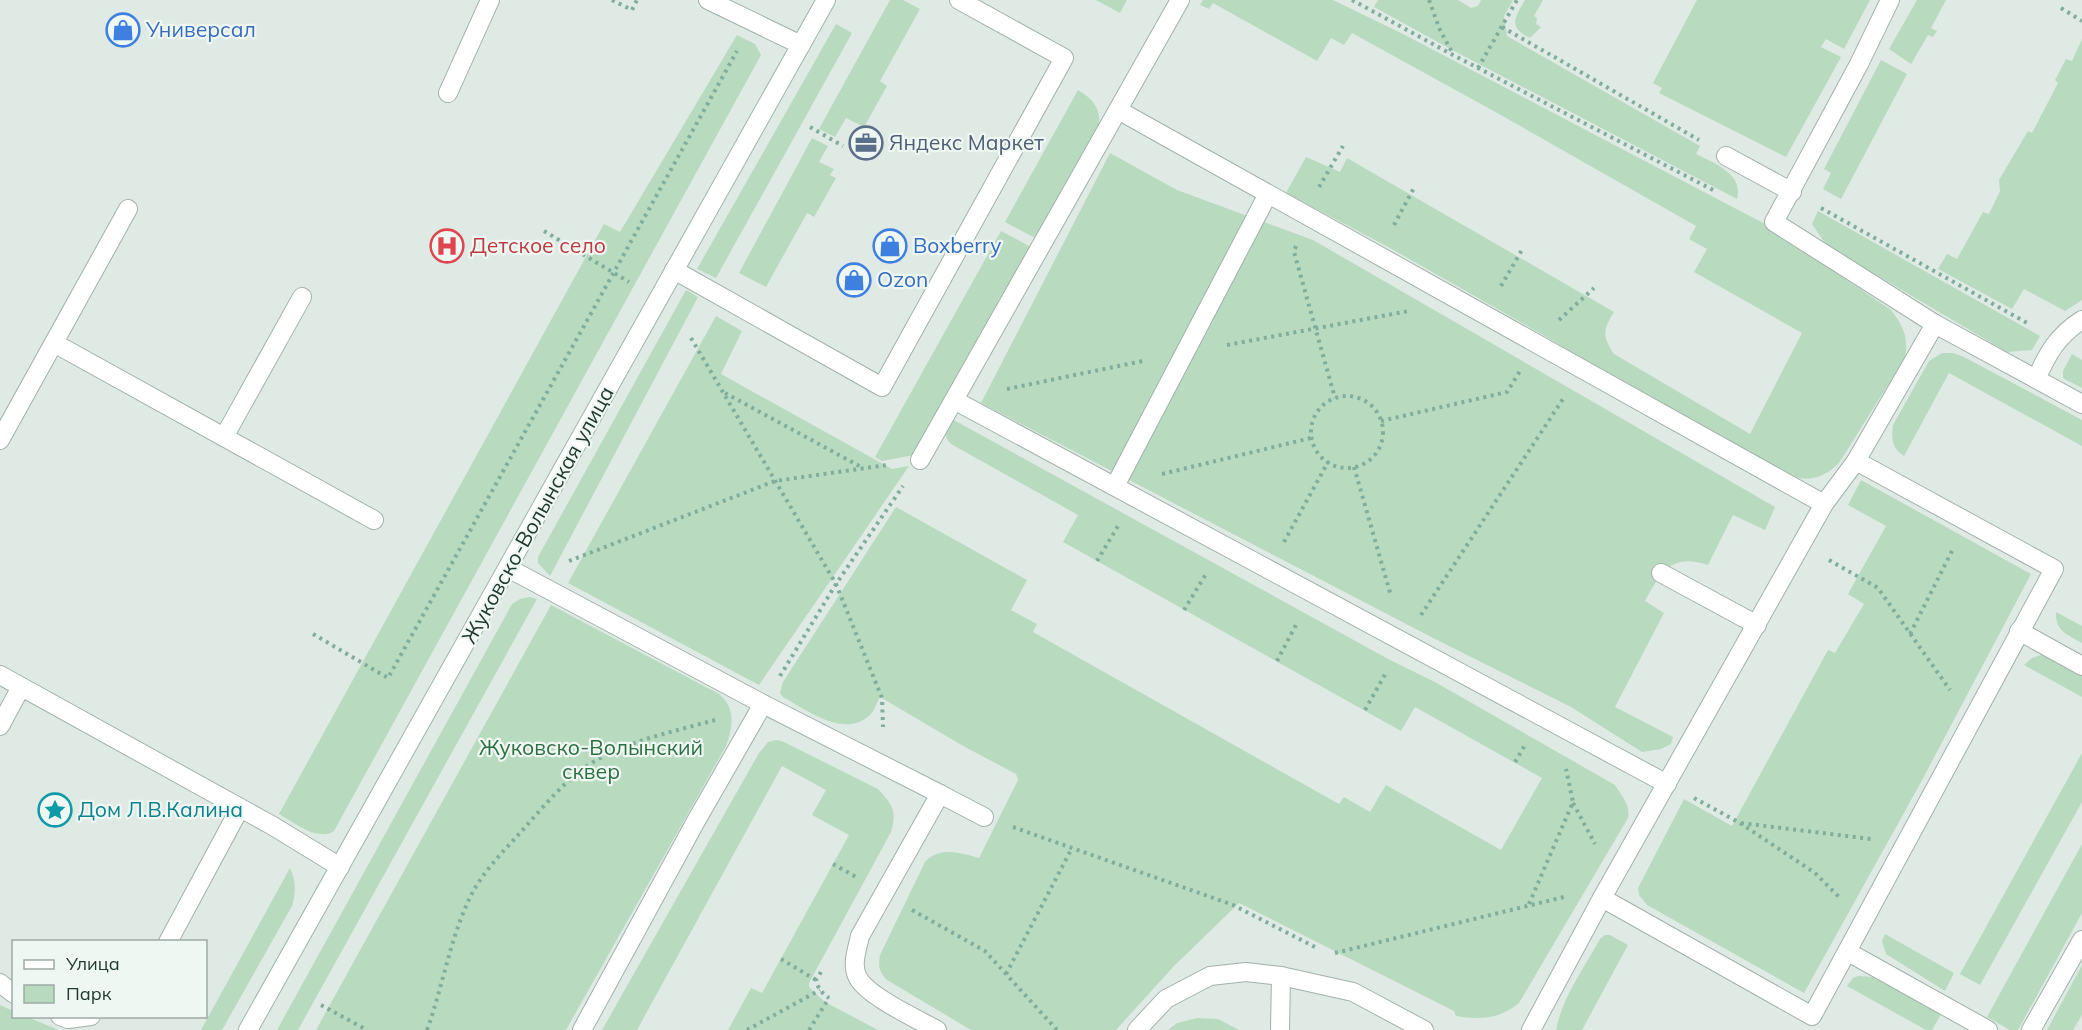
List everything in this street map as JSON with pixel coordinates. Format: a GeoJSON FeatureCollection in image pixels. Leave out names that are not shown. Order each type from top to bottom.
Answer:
{"type":"FeatureCollection","features":[{"type":"Feature","properties":{"kind":"main road"},"geometry":{"type":"LineString","coordinates":[[448,93],[490,0]]}},
{"type":"Feature","properties":{"kind":"main road"},"geometry":{"type":"LineString","coordinates":[[708,0],[801,45]]}},
{"type":"Feature","properties":{"kind":"main road","name":"Жуковско-Волынская улица"},"geometry":{"type":"LineString","coordinates":[[248,1030],[826,0]]}},
{"type":"Feature","properties":{"kind":"main road"},"geometry":{"type":"LineString","coordinates":[[674,270],[882,387],[1064,58],[959,0]]}},
{"type":"Feature","properties":{"kind":"main road"},"geometry":{"type":"LineString","coordinates":[[920,460],[1180,0]]}},
{"type":"Feature","properties":{"kind":"main road"},"geometry":{"type":"LineString","coordinates":[[1890,0],[1792,192],[1774,222],[1935,324],[2082,404]]}},
{"type":"Feature","properties":{"kind":"main road"},"geometry":{"type":"LineString","coordinates":[[1118,110],[1824,504]]}},
{"type":"Feature","properties":{"kind":"main road"},"geometry":{"type":"LineString","coordinates":[[1726,156],[1792,192]]}},
{"type":"Feature","properties":{"kind":"main road"},"geometry":{"type":"LineString","coordinates":[[1114,486],[1268,194]]}},
{"type":"Feature","properties":{"kind":"main road"},"geometry":{"type":"LineString","coordinates":[[0,440],[128,209]]}},
{"type":"Feature","properties":{"kind":"main road"},"geometry":{"type":"LineString","coordinates":[[224,437],[302,297]]}},
{"type":"Feature","properties":{"kind":"main road"},"geometry":{"type":"LineString","coordinates":[[2036,379],[2051,347],[2082,320]]}},
{"type":"Feature","properties":{"kind":"main road"},"geometry":{"type":"LineString","coordinates":[[1531,1030],[1602,898],[1824,504],[1856,461],[1935,324]]}},
{"type":"Feature","properties":{"kind":"main road"},"geometry":{"type":"LineString","coordinates":[[54,343],[374,520]]}},
{"type":"Feature","properties":{"kind":"main road"},"geometry":{"type":"LineString","coordinates":[[954,400],[1667,784]]}},
{"type":"Feature","properties":{"kind":"main road"},"geometry":{"type":"LineString","coordinates":[[1602,898],[1812,1016],[1970,720],[2054,569],[1856,461]]}},
{"type":"Feature","properties":{"kind":"main road"},"geometry":{"type":"LineString","coordinates":[[508,568],[764,704],[984,817]]}},
{"type":"Feature","properties":{"kind":"main road"},"geometry":{"type":"LineString","coordinates":[[1661,573],[1757,625]]}},
{"type":"Feature","properties":{"kind":"main road"},"geometry":{"type":"LineString","coordinates":[[2019,631],[2082,666]]}},
{"type":"Feature","properties":{"kind":"main road"},"geometry":{"type":"LineString","coordinates":[[0,675],[240,808],[340,867]]}},
{"type":"Feature","properties":{"kind":"main road"},"geometry":{"type":"LineString","coordinates":[[0,726],[21,687]]}},
{"type":"Feature","properties":{"kind":"main road"},"geometry":{"type":"LineString","coordinates":[[582,1030],[696,821],[764,704]]}},
{"type":"Feature","properties":{"kind":"main road"},"geometry":{"type":"LineString","coordinates":[[937,1030],[869,992],[857,977],[854,958],[860,936],[940,794]]}},
{"type":"Feature","properties":{"kind":"main road"},"geometry":{"type":"LineString","coordinates":[[169,940],[240,808]]}},
{"type":"Feature","properties":{"kind":"main road"},"geometry":{"type":"LineString","coordinates":[[2031,1030],[2082,940]]}},
{"type":"Feature","properties":{"kind":"main road"},"geometry":{"type":"LineString","coordinates":[[1848,952],[1988,1030]]}},
{"type":"Feature","properties":{"kind":"main road"},"geometry":{"type":"LineString","coordinates":[[1137,1030],[1166,999],[1210,976],[1246,972],[1281,976],[1353,992],[1424,1030]]}},
{"type":"Feature","properties":{"kind":"main road"},"geometry":{"type":"LineString","coordinates":[[1280,1030],[1281,976]]}},
{"type":"Feature","properties":{"kind":"main road"},"geometry":{"type":"LineString","coordinates":[[0,983],[12,992]]}},
{"type":"Feature","properties":{"kind":"main road"},"geometry":{"type":"LineString","coordinates":[[64,1018],[80,1018]]}},
{"type":"Feature","properties":{"kind":"path"},"geometry":{"type":"LineString","coordinates":[[612,0],[632,10],[637,0]]}},
{"type":"Feature","properties":{"kind":"path"},"geometry":{"type":"LineString","coordinates":[[1352,0],[1722,195]]}},
{"type":"Feature","properties":{"kind":"path"},"geometry":{"type":"LineString","coordinates":[[1429,0],[1440,30],[1453,55]]}},
{"type":"Feature","properties":{"kind":"path"},"geometry":{"type":"LineString","coordinates":[[1478,68],[1517,0]]}},
{"type":"Feature","properties":{"kind":"path"},"geometry":{"type":"LineString","coordinates":[[2061,8],[2082,21]]}},
{"type":"Feature","properties":{"kind":"path"},"geometry":{"type":"LineString","coordinates":[[313,634],[388,678],[732,63],[751,21]]}},
{"type":"Feature","properties":{"kind":"path"},"geometry":{"type":"LineString","coordinates":[[1502,27],[1726,156]]}},
{"type":"Feature","properties":{"kind":"path"},"geometry":{"type":"LineString","coordinates":[[810,127],[843,146]]}},
{"type":"Feature","properties":{"kind":"path"},"geometry":{"type":"LineString","coordinates":[[1335,398],[1294,252],[1304,213],[1343,146]]}},
{"type":"Feature","properties":{"kind":"path"},"geometry":{"type":"LineString","coordinates":[[1378,255],[1415,186]]}},
{"type":"Feature","properties":{"kind":"path"},"geometry":{"type":"LineString","coordinates":[[1792,192],[2058,340]]}},
{"type":"Feature","properties":{"kind":"path"},"geometry":{"type":"LineString","coordinates":[[544,231],[658,299]]}},
{"type":"Feature","properties":{"kind":"path"},"geometry":{"type":"LineString","coordinates":[[1485,315],[1523,248]]}},
{"type":"Feature","properties":{"kind":"path"},"geometry":{"type":"LineString","coordinates":[[1381,421],[1507,392],[1542,336],[1594,288]]}},
{"type":"Feature","properties":{"kind":"path"},"geometry":{"type":"LineString","coordinates":[[691,338],[836,584],[882,698]]}},
{"type":"Feature","properties":{"kind":"path"},"geometry":{"type":"LineString","coordinates":[[1365,710],[1404,642],[1582,369]]}},
{"type":"Feature","properties":{"kind":"path"},"geometry":{"type":"LineString","coordinates":[[723,392],[864,469]]}},
{"type":"Feature","properties":{"kind":"path"},"geometry":{"type":"LineString","coordinates":[[1335,398],[1358,398],[1376,411],[1381,421],[1383,433],[1380,445],[1365,463],[1354,467],[1342,468],[1322,458],[1311,438],[1314,418],[1326,402],[1335,398]]}},
{"type":"Feature","properties":{"kind":"path"},"geometry":{"type":"LineString","coordinates":[[1114,486],[1311,438]]}},
{"type":"Feature","properties":{"kind":"path"},"geometry":{"type":"LineString","coordinates":[[566,562],[775,481],[920,460]]}},
{"type":"Feature","properties":{"kind":"path"},"geometry":{"type":"LineString","coordinates":[[764,704],[836,584],[920,460]]}},
{"type":"Feature","properties":{"kind":"path"},"geometry":{"type":"LineString","coordinates":[[1269,569],[1328,462]]}},
{"type":"Feature","properties":{"kind":"path"},"geometry":{"type":"LineString","coordinates":[[1354,467],[1404,642]]}},
{"type":"Feature","properties":{"kind":"path"},"geometry":{"type":"LineString","coordinates":[[1097,561],[1136,498]]}},
{"type":"Feature","properties":{"kind":"path"},"geometry":{"type":"LineString","coordinates":[[1910,634],[1967,522]]}},
{"type":"Feature","properties":{"kind":"path"},"geometry":{"type":"LineString","coordinates":[[1802,544],[1878,588],[1970,720]]}},
{"type":"Feature","properties":{"kind":"path"},"geometry":{"type":"LineString","coordinates":[[1184,610],[1224,545]]}},
{"type":"Feature","properties":{"kind":"path"},"geometry":{"type":"LineString","coordinates":[[1277,661],[1313,593]]}},
{"type":"Feature","properties":{"kind":"path"},"geometry":{"type":"LineString","coordinates":[[427,1030],[454,939],[468,902],[484,875],[504,850],[571,778],[588,765],[642,741],[719,718],[754,722]]}},
{"type":"Feature","properties":{"kind":"path"},"geometry":{"type":"LineString","coordinates":[[1525,745],[1534,750]]}},
{"type":"Feature","properties":{"kind":"path"},"geometry":{"type":"LineString","coordinates":[[1528,905],[1573,802],[1566,768],[1559,764]]}},
{"type":"Feature","properties":{"kind":"path"},"geometry":{"type":"LineString","coordinates":[[1667,784],[1740,823],[1815,873],[1864,922]]}},
{"type":"Feature","properties":{"kind":"path"},"geometry":{"type":"LineString","coordinates":[[984,817],[1233,905],[1318,949]]}},
{"type":"Feature","properties":{"kind":"path"},"geometry":{"type":"LineString","coordinates":[[1740,823],[1905,843]]}},
{"type":"Feature","properties":{"kind":"path"},"geometry":{"type":"LineString","coordinates":[[1006,974],[1072,848]]}},
{"type":"Feature","properties":{"kind":"path"},"geometry":{"type":"LineString","coordinates":[[833,864],[985,951],[1057,1030]]}},
{"type":"Feature","properties":{"kind":"path"},"geometry":{"type":"LineString","coordinates":[[1339,959],[1329,954],[1586,892],[1602,898]]}},
{"type":"Feature","properties":{"kind":"path"},"geometry":{"type":"LineString","coordinates":[[781,959],[816,980],[820,990],[839,1003]]}},
{"type":"Feature","properties":{"kind":"path"},"geometry":{"type":"LineString","coordinates":[[816,980],[822,970]]}},
{"type":"Feature","properties":{"kind":"path"},"geometry":{"type":"LineString","coordinates":[[747,1030],[820,990]]}},
{"type":"Feature","properties":{"kind":"path"},"geometry":{"type":"LineString","coordinates":[[809,1030],[829,998]]}},
{"type":"Feature","properties":{"kind":"path"},"geometry":{"type":"LineString","coordinates":[[321,1005],[367,1030]]}},
{"type":"Feature","properties":{"kind":"green space"},"geometry":{"type":"Polygon","coordinates":[[[890,0],[903,0],[920,9],[880,81],[887,86],[864,127],[846,118],[835,137],[819,129],[890,0]]]}},
{"type":"Feature","properties":{"kind":"green space"},"geometry":{"type":"Polygon","coordinates":[[[1096,0],[1127,0],[1120,13],[1096,0]]]}},
{"type":"Feature","properties":{"kind":"green space"},"geometry":{"type":"Polygon","coordinates":[[[1203,0],[1333,0],[1403,34],[1765,224],[1891,310],[1904,332],[1905,358],[1839,463],[1820,476],[1809,479],[1797,478],[1637,394],[1550,339],[1390,248],[1286,193],[1306,157],[1340,172],[1347,158],[1614,312],[1605,333],[1614,354],[1750,434],[1802,333],[1694,272],[1707,249],[1689,239],[1696,226],[1352,33],[1344,45],[1331,38],[1317,61],[1213,3],[1209,9],[1200,5],[1203,0]]]}},
{"type":"Feature","properties":{"kind":"green space"},"geometry":{"type":"Polygon","coordinates":[[[1378,0],[1458,0],[1471,8],[1478,6],[1481,0],[1513,0],[1504,16],[1507,36],[1700,146],[1696,154],[1726,170],[1732,176],[1738,190],[1737,199],[1374,7],[1378,0]]]}},
{"type":"Feature","properties":{"kind":"green space"},"geometry":{"type":"Polygon","coordinates":[[[1525,0],[1543,0],[1534,16],[1537,18],[1536,24],[1541,27],[1530,38],[1518,30],[1515,22],[1525,0]]]}},
{"type":"Feature","properties":{"kind":"green space"},"geometry":{"type":"Polygon","coordinates":[[[1697,0],[1870,0],[1844,49],[1826,39],[1821,47],[1841,57],[1786,157],[1659,93],[1662,88],[1653,83],[1697,0]]]}},
{"type":"Feature","properties":{"kind":"green space"},"geometry":{"type":"Polygon","coordinates":[[[1917,0],[1946,0],[1931,28],[1937,31],[1933,37],[1928,35],[1911,64],[1889,49],[1917,0]]]}},
{"type":"Feature","properties":{"kind":"green space"},"geometry":{"type":"Polygon","coordinates":[[[836,24],[852,33],[716,278],[697,269],[836,24]]]}},
{"type":"Feature","properties":{"kind":"green space"},"geometry":{"type":"Polygon","coordinates":[[[737,35],[755,44],[761,55],[334,831],[328,834],[313,833],[298,826],[279,814],[604,224],[620,232],[737,35]]]}},
{"type":"Feature","properties":{"kind":"green space"},"geometry":{"type":"Polygon","coordinates":[[[2082,39],[2082,300],[2065,311],[2024,289],[2012,309],[1938,269],[1947,254],[1957,259],[1983,212],[1989,214],[2000,191],[1999,180],[2028,131],[2032,133],[2058,83],[2055,80],[2066,59],[2072,61],[2082,39]]]}},
{"type":"Feature","properties":{"kind":"green space"},"geometry":{"type":"Polygon","coordinates":[[[1881,60],[1907,74],[1841,199],[1823,189],[1831,173],[1824,169],[1881,60]]]}},
{"type":"Feature","properties":{"kind":"green space"},"geometry":{"type":"Polygon","coordinates":[[[1078,90],[1095,105],[1099,115],[1099,128],[1035,238],[1005,222],[1078,90]]]}},
{"type":"Feature","properties":{"kind":"green space"},"geometry":{"type":"Polygon","coordinates":[[[812,138],[828,146],[819,162],[834,169],[830,175],[836,178],[814,217],[807,213],[766,287],[739,273],[812,138]]]}},
{"type":"Feature","properties":{"kind":"green space"},"geometry":{"type":"Polygon","coordinates":[[[1110,153],[1177,190],[1313,240],[1775,507],[1765,530],[1733,515],[1708,565],[1685,561],[1676,563],[1656,581],[1645,601],[1664,613],[1615,707],[1673,737],[1671,744],[1661,749],[1642,752],[1571,707],[1437,640],[981,403],[1110,153]]]}},
{"type":"Feature","properties":{"kind":"green space"},"geometry":{"type":"Polygon","coordinates":[[[1818,211],[2040,336],[2032,350],[2007,352],[1827,246],[1812,224],[1818,211]]]}},
{"type":"Feature","properties":{"kind":"green space"},"geometry":{"type":"Polygon","coordinates":[[[1001,231],[1031,247],[914,455],[882,461],[875,457],[1001,231]]]}},
{"type":"Feature","properties":{"kind":"green space"},"geometry":{"type":"Polygon","coordinates":[[[686,290],[698,297],[550,576],[538,563],[538,557],[686,290]]]}},
{"type":"Feature","properties":{"kind":"green space"},"geometry":{"type":"Polygon","coordinates":[[[716,316],[742,331],[721,374],[892,469],[909,466],[759,685],[568,583],[716,316]]]}},
{"type":"Feature","properties":{"kind":"green space"},"geometry":{"type":"Polygon","coordinates":[[[1942,353],[1953,353],[1964,357],[2082,420],[2082,446],[1949,373],[1904,456],[1893,443],[1893,425],[1929,361],[1942,353]]]}},
{"type":"Feature","properties":{"kind":"green space"},"geometry":{"type":"Polygon","coordinates":[[[2072,354],[2082,360],[2082,388],[2063,378],[2063,371],[2072,354]]]}},
{"type":"Feature","properties":{"kind":"green space"},"geometry":{"type":"Polygon","coordinates":[[[952,419],[1390,660],[1435,682],[1615,785],[1627,804],[1628,818],[1519,1003],[1505,1012],[1489,1017],[1456,1016],[1454,1011],[1239,903],[1174,966],[1116,1030],[971,1030],[887,980],[880,969],[880,955],[925,862],[944,852],[979,858],[1018,780],[1016,774],[880,697],[871,714],[861,721],[850,724],[826,720],[783,697],[780,693],[783,682],[896,507],[1027,580],[1011,610],[1037,624],[1033,632],[1339,804],[1344,797],[1370,812],[1386,785],[1501,850],[1542,778],[1415,707],[1401,731],[1063,542],[1078,515],[951,444],[946,437],[946,432],[952,419]]]}},
{"type":"Feature","properties":{"kind":"green space"},"geometry":{"type":"Polygon","coordinates":[[[1861,480],[2031,574],[1920,784],[1804,993],[1647,905],[1639,895],[1638,888],[1684,799],[1732,826],[1828,650],[1835,653],[1864,604],[1848,594],[1886,526],[1848,505],[1861,480]]]}},
{"type":"Feature","properties":{"kind":"green space"},"geometry":{"type":"Polygon","coordinates":[[[529,597],[537,599],[298,1030],[277,1030],[512,604],[529,597]]]}},
{"type":"Feature","properties":{"kind":"green space","name":"Жуковско-Волынский сквер"},"geometry":{"type":"Polygon","coordinates":[[[551,605],[719,694],[728,705],[732,718],[726,746],[566,1030],[316,1030],[551,605]]]}},
{"type":"Feature","properties":{"kind":"green space"},"geometry":{"type":"Polygon","coordinates":[[[2056,612],[2082,626],[2082,643],[2067,635],[2060,628],[2056,612]]]}},
{"type":"Feature","properties":{"kind":"green space"},"geometry":{"type":"Polygon","coordinates":[[[2041,655],[2082,676],[2082,697],[2024,665],[2032,658],[2041,655]]]}},
{"type":"Feature","properties":{"kind":"green space"},"geometry":{"type":"Polygon","coordinates":[[[776,740],[878,789],[892,809],[894,819],[891,832],[809,983],[809,987],[825,1002],[878,1030],[728,1030],[751,988],[762,993],[849,835],[812,815],[826,790],[782,766],[637,1030],[602,1030],[759,753],[768,742],[776,740]]]}},
{"type":"Feature","properties":{"kind":"green space"},"geometry":{"type":"Polygon","coordinates":[[[2082,753],[2082,802],[1980,985],[1960,974],[2082,753]]]}},
{"type":"Feature","properties":{"kind":"green space"},"geometry":{"type":"Polygon","coordinates":[[[2082,844],[2082,913],[2018,1030],[2010,1030],[1987,1017],[2082,844]]]}},
{"type":"Feature","properties":{"kind":"green space"},"geometry":{"type":"Polygon","coordinates":[[[290,868],[295,887],[292,906],[222,1030],[201,1030],[290,868]]]}},
{"type":"Feature","properties":{"kind":"green space"},"geometry":{"type":"Polygon","coordinates":[[[1885,934],[1954,973],[1945,991],[1886,954],[1882,941],[1885,934]]]}},
{"type":"Feature","properties":{"kind":"green space"},"geometry":{"type":"Polygon","coordinates":[[[1605,935],[1610,935],[1628,945],[1582,1030],[1556,1030],[1568,995],[1600,939],[1605,935]]]}},
{"type":"Feature","properties":{"kind":"green space"},"geometry":{"type":"Polygon","coordinates":[[[2082,965],[2082,1015],[2073,1030],[2047,1030],[2082,965]]]}},
{"type":"Feature","properties":{"kind":"green space"},"geometry":{"type":"Polygon","coordinates":[[[1873,977],[1941,1014],[1932,1030],[1926,1030],[1847,986],[1853,978],[1873,977]]]}},
{"type":"Feature","properties":{"kind":"green space"},"geometry":{"type":"Polygon","coordinates":[[[0,1005],[12,1011],[12,1018],[29,1018],[59,1030],[0,1030],[0,1005]]]}},
{"type":"Feature","properties":{"kind":"green space"},"geometry":{"type":"Polygon","coordinates":[[[1197,1018],[1218,1019],[1239,1030],[1168,1030],[1177,1023],[1197,1018]]]}},
{"type":"Feature","properties":{"kind":"place","name":"Универсал"},"geometry":{"type":"Point","coordinates":[123,30]}},
{"type":"Feature","properties":{"kind":"place","name":"Яндекс Маркет"},"geometry":{"type":"Point","coordinates":[866,143]}},
{"type":"Feature","properties":{"kind":"place","name":"Детское село"},"geometry":{"type":"Point","coordinates":[447,246]}},
{"type":"Feature","properties":{"kind":"place","name":"Boxberry"},"geometry":{"type":"Point","coordinates":[890,246]}},
{"type":"Feature","properties":{"kind":"place","name":"Ozon"},"geometry":{"type":"Point","coordinates":[854,280]}},
{"type":"Feature","properties":{"kind":"place","name":"Дом Л.В.Калина"},"geometry":{"type":"Point","coordinates":[55,810]}}]}
